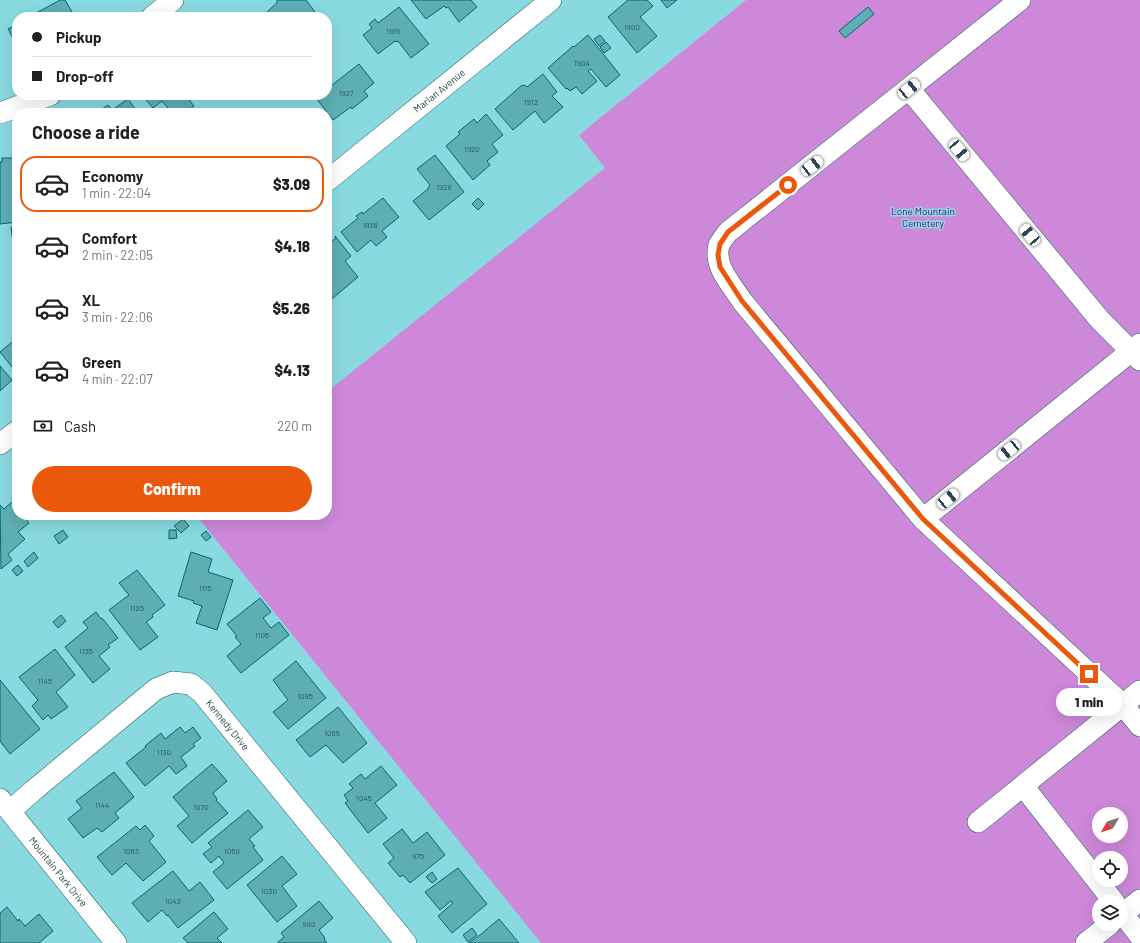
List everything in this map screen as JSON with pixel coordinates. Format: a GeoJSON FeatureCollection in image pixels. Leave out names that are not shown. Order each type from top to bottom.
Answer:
{"type":"FeatureCollection","features":[{"type":"Feature","properties":{"kind":"street","name":"Marian Avenue"},"geometry":{"type":"LineString","coordinates":[[332,176],[551,0]]}},
{"type":"Feature","properties":{"kind":"street"},"geometry":{"type":"LineString","coordinates":[[1020,0],[728,232],[720,244],[718,255],[720,267],[742,301],[923,519],[1123,705],[1140,726]]}},
{"type":"Feature","properties":{"kind":"street"},"geometry":{"type":"LineString","coordinates":[[909,89],[1100,320],[1137,351],[923,519]]}},
{"type":"Feature","properties":{"kind":"street"},"geometry":{"type":"LineString","coordinates":[[14,108],[36,100]]}},
{"type":"Feature","properties":{"kind":"street"},"geometry":{"type":"LineString","coordinates":[[0,113],[12,109]]}},
{"type":"Feature","properties":{"kind":"street"},"geometry":{"type":"LineString","coordinates":[[0,444],[12,434]]}},
{"type":"Feature","properties":{"kind":"street","name":"Kennedy Drive"},"geometry":{"type":"LineString","coordinates":[[5,805],[34,790],[156,689],[173,682],[191,684],[202,693],[406,943]]}},
{"type":"Feature","properties":{"kind":"street"},"geometry":{"type":"LineString","coordinates":[[978,822],[1140,691]]}},
{"type":"Feature","properties":{"kind":"street"},"geometry":{"type":"LineString","coordinates":[[1023,786],[1105,895]]}},
{"type":"Feature","properties":{"kind":"street","name":"Mountain Park Drive"},"geometry":{"type":"LineString","coordinates":[[5,805],[116,943]]}},
{"type":"Feature","properties":{"kind":"street"},"geometry":{"type":"LineString","coordinates":[[1128,907],[1140,900]]}},
{"type":"Feature","properties":{"kind":"street"},"geometry":{"type":"LineString","coordinates":[[1128,923],[1140,936]]}},
{"type":"Feature","properties":{"kind":"street"},"geometry":{"type":"LineString","coordinates":[[1086,943],[1099,931]]}},
{"type":"Feature","properties":{"kind":"green space","name":"Lone Mountain Cemetery"},"geometry":{"type":"Polygon","coordinates":[[[746,0],[1140,0],[1140,943],[541,943],[200,520],[332,520],[332,388],[605,168],[579,135],[746,0]]]}},
{"type":"Feature","properties":{"kind":"building"},"geometry":{"type":"Polygon","coordinates":[[[60,0],[65,0],[72,12],[38,12],[60,0]]]}},
{"type":"Feature","properties":{"kind":"building"},"geometry":{"type":"Polygon","coordinates":[[[277,0],[306,0],[315,12],[267,12],[277,3],[277,0]]]}},
{"type":"Feature","properties":{"kind":"building"},"geometry":{"type":"Polygon","coordinates":[[[411,0],[471,0],[477,7],[459,22],[448,7],[446,8],[444,6],[426,19],[411,0]]]}},
{"type":"Feature","properties":{"kind":"building"},"geometry":{"type":"Polygon","coordinates":[[[628,0],[647,0],[653,6],[640,17],[657,36],[637,53],[608,17],[628,0]]]}},
{"type":"Feature","properties":{"kind":"building"},"geometry":{"type":"Polygon","coordinates":[[[661,0],[677,0],[667,8],[661,0]]]}},
{"type":"Feature","properties":{"kind":"building"},"geometry":{"type":"Polygon","coordinates":[[[399,7],[429,44],[411,58],[398,41],[395,41],[378,54],[363,35],[372,28],[369,24],[375,19],[378,23],[399,7]]]}},
{"type":"Feature","properties":{"kind":"building"},"geometry":{"type":"Polygon","coordinates":[[[868,7],[874,14],[845,38],[839,31],[868,7]]]}},
{"type":"Feature","properties":{"kind":"building"},"geometry":{"type":"Polygon","coordinates":[[[12,27],[12,36],[8,29],[12,27]]]}},
{"type":"Feature","properties":{"kind":"building"},"geometry":{"type":"Polygon","coordinates":[[[588,35],[620,75],[606,87],[591,69],[588,71],[597,81],[582,94],[576,87],[570,91],[567,88],[566,89],[548,68],[588,35]]]}},
{"type":"Feature","properties":{"kind":"building"},"geometry":{"type":"Polygon","coordinates":[[[600,35],[605,41],[599,46],[594,39],[600,35]]]}},
{"type":"Feature","properties":{"kind":"building"},"geometry":{"type":"Polygon","coordinates":[[[606,42],[611,48],[604,53],[600,47],[606,42]]]}},
{"type":"Feature","properties":{"kind":"building"},"geometry":{"type":"Polygon","coordinates":[[[359,64],[374,83],[364,91],[368,96],[352,109],[351,107],[333,120],[332,108],[324,108],[318,100],[332,100],[332,85],[359,64]]]}},
{"type":"Feature","properties":{"kind":"building"},"geometry":{"type":"Polygon","coordinates":[[[543,74],[557,92],[552,96],[563,107],[544,123],[535,111],[513,130],[495,109],[522,85],[527,87],[543,74]]]}},
{"type":"Feature","properties":{"kind":"building"},"geometry":{"type":"Polygon","coordinates":[[[129,100],[134,108],[115,108],[129,100]]]}},
{"type":"Feature","properties":{"kind":"building"},"geometry":{"type":"Polygon","coordinates":[[[146,100],[189,100],[194,106],[191,108],[168,108],[162,101],[153,108],[146,100]]]}},
{"type":"Feature","properties":{"kind":"building"},"geometry":{"type":"Polygon","coordinates":[[[108,105],[110,108],[104,108],[108,105]]]}},
{"type":"Feature","properties":{"kind":"building"},"geometry":{"type":"Polygon","coordinates":[[[486,114],[503,135],[492,144],[498,152],[487,161],[490,165],[473,180],[446,146],[460,134],[458,132],[474,119],[477,123],[486,114]]]}},
{"type":"Feature","properties":{"kind":"building"},"geometry":{"type":"Polygon","coordinates":[[[435,155],[464,192],[429,220],[413,201],[428,189],[430,185],[417,169],[435,155]]]}},
{"type":"Feature","properties":{"kind":"building"},"geometry":{"type":"Polygon","coordinates":[[[2,158],[12,158],[12,223],[0,224],[0,162],[2,162],[2,158]]]}},
{"type":"Feature","properties":{"kind":"building"},"geometry":{"type":"Polygon","coordinates":[[[383,198],[399,217],[382,231],[387,237],[376,246],[371,240],[357,252],[341,232],[358,218],[356,216],[362,212],[363,214],[383,198]]]}},
{"type":"Feature","properties":{"kind":"building"},"geometry":{"type":"Polygon","coordinates":[[[478,198],[484,204],[478,210],[472,204],[478,198]]]}},
{"type":"Feature","properties":{"kind":"building"},"geometry":{"type":"Polygon","coordinates":[[[335,236],[351,256],[345,261],[358,277],[332,299],[332,241],[336,238],[335,236]]]}},
{"type":"Feature","properties":{"kind":"building"},"geometry":{"type":"Polygon","coordinates":[[[12,342],[12,367],[0,352],[12,342]]]}},
{"type":"Feature","properties":{"kind":"building"},"geometry":{"type":"Polygon","coordinates":[[[0,366],[12,380],[0,391],[0,366]]]}},
{"type":"Feature","properties":{"kind":"building"},"geometry":{"type":"Polygon","coordinates":[[[12,502],[12,520],[27,520],[29,523],[18,532],[25,539],[8,554],[12,560],[1,569],[0,505],[4,509],[12,502]]]}},
{"type":"Feature","properties":{"kind":"building"},"geometry":{"type":"Polygon","coordinates":[[[184,520],[189,526],[181,533],[174,526],[184,520]]]}},
{"type":"Feature","properties":{"kind":"building"},"geometry":{"type":"Polygon","coordinates":[[[63,530],[68,537],[59,544],[54,536],[63,530]]]}},
{"type":"Feature","properties":{"kind":"building"},"geometry":{"type":"Polygon","coordinates":[[[169,530],[176,530],[177,538],[169,539],[169,530]]]}},
{"type":"Feature","properties":{"kind":"building"},"geometry":{"type":"Polygon","coordinates":[[[206,531],[211,537],[206,541],[201,535],[206,531]]]}},
{"type":"Feature","properties":{"kind":"building"},"geometry":{"type":"Polygon","coordinates":[[[34,552],[38,558],[28,567],[24,561],[34,552]]]}},
{"type":"Feature","properties":{"kind":"building"},"geometry":{"type":"Polygon","coordinates":[[[191,552],[212,559],[208,572],[233,580],[217,630],[196,623],[202,606],[193,603],[194,601],[178,596],[191,552]]]}},
{"type":"Feature","properties":{"kind":"building"},"geometry":{"type":"Polygon","coordinates":[[[18,565],[23,571],[17,576],[12,570],[18,565]]]}},
{"type":"Feature","properties":{"kind":"building"},"geometry":{"type":"Polygon","coordinates":[[[137,570],[165,605],[152,615],[153,617],[146,622],[158,637],[140,650],[109,610],[129,595],[119,583],[137,570]]]}},
{"type":"Feature","properties":{"kind":"building"},"geometry":{"type":"Polygon","coordinates":[[[260,598],[271,612],[263,618],[271,628],[279,622],[289,635],[241,673],[227,656],[241,644],[235,637],[237,636],[227,624],[260,598]]]}},
{"type":"Feature","properties":{"kind":"building"},"geometry":{"type":"Polygon","coordinates":[[[96,612],[118,638],[108,645],[110,647],[99,656],[110,669],[93,683],[65,647],[88,628],[83,622],[96,612]]]}},
{"type":"Feature","properties":{"kind":"building"},"geometry":{"type":"Polygon","coordinates":[[[61,615],[66,621],[58,628],[53,622],[61,615]]]}},
{"type":"Feature","properties":{"kind":"building"},"geometry":{"type":"Polygon","coordinates":[[[55,649],[75,675],[56,692],[68,707],[51,719],[48,715],[43,720],[32,706],[38,700],[19,677],[55,649]]]}},
{"type":"Feature","properties":{"kind":"building"},"geometry":{"type":"Polygon","coordinates":[[[296,661],[326,698],[288,729],[273,712],[288,700],[273,680],[296,661]]]}},
{"type":"Feature","properties":{"kind":"building"},"geometry":{"type":"Polygon","coordinates":[[[0,680],[40,729],[10,754],[0,741],[0,680]]]}},
{"type":"Feature","properties":{"kind":"building"},"geometry":{"type":"Polygon","coordinates":[[[338,707],[367,743],[343,763],[326,745],[310,757],[296,740],[338,707]]]}},
{"type":"Feature","properties":{"kind":"building"},"geometry":{"type":"Polygon","coordinates":[[[180,727],[185,733],[193,727],[201,738],[193,744],[195,746],[181,757],[187,766],[176,774],[169,766],[145,786],[126,763],[161,733],[165,739],[180,727]]]}},
{"type":"Feature","properties":{"kind":"building"},"geometry":{"type":"Polygon","coordinates":[[[212,764],[227,781],[213,793],[217,799],[216,800],[228,813],[192,843],[177,826],[189,816],[173,797],[212,764]]]}},
{"type":"Feature","properties":{"kind":"building"},"geometry":{"type":"Polygon","coordinates":[[[381,766],[397,785],[375,803],[387,818],[368,833],[345,803],[348,801],[344,795],[353,788],[349,784],[361,774],[365,779],[381,766]]]}},
{"type":"Feature","properties":{"kind":"building"},"geometry":{"type":"Polygon","coordinates":[[[114,772],[134,797],[115,813],[119,818],[102,832],[97,828],[83,838],[68,819],[82,808],[76,801],[114,772]]]}},
{"type":"Feature","properties":{"kind":"building"},"geometry":{"type":"Polygon","coordinates":[[[248,810],[263,827],[249,839],[263,860],[227,889],[213,872],[224,863],[219,856],[211,863],[203,854],[212,847],[208,843],[248,810]]]}},
{"type":"Feature","properties":{"kind":"building"},"geometry":{"type":"Polygon","coordinates":[[[145,825],[154,836],[149,841],[166,862],[143,881],[126,863],[112,875],[97,857],[136,826],[140,830],[145,825]]]}},
{"type":"Feature","properties":{"kind":"building"},"geometry":{"type":"Polygon","coordinates":[[[402,829],[413,843],[427,832],[445,855],[410,883],[403,875],[400,877],[388,863],[394,858],[383,844],[402,829]]]}},
{"type":"Feature","properties":{"kind":"building"},"geometry":{"type":"Polygon","coordinates":[[[282,856],[297,874],[282,886],[297,906],[277,922],[247,885],[282,856]]]}},
{"type":"Feature","properties":{"kind":"building"},"geometry":{"type":"Polygon","coordinates":[[[458,868],[487,904],[452,933],[438,916],[453,903],[451,901],[440,910],[425,892],[458,868]]]}},
{"type":"Feature","properties":{"kind":"building"},"geometry":{"type":"Polygon","coordinates":[[[173,871],[189,891],[200,882],[214,900],[178,928],[162,910],[148,922],[132,903],[173,871]]]}},
{"type":"Feature","properties":{"kind":"building"},"geometry":{"type":"Polygon","coordinates":[[[432,872],[437,879],[432,883],[426,877],[432,872]]]}},
{"type":"Feature","properties":{"kind":"building"},"geometry":{"type":"Polygon","coordinates":[[[319,901],[333,918],[319,930],[327,943],[277,943],[284,937],[281,933],[319,901]]]}},
{"type":"Feature","properties":{"kind":"building"},"geometry":{"type":"Polygon","coordinates":[[[7,907],[18,921],[19,919],[25,926],[39,914],[53,931],[39,943],[0,943],[0,913],[7,907]]]}},
{"type":"Feature","properties":{"kind":"building"},"geometry":{"type":"Polygon","coordinates":[[[214,912],[228,929],[217,938],[222,943],[188,943],[183,938],[214,912]]]}},
{"type":"Feature","properties":{"kind":"building"},"geometry":{"type":"Polygon","coordinates":[[[499,919],[519,943],[469,943],[480,935],[499,919]]]}},
{"type":"Feature","properties":{"kind":"building"},"geometry":{"type":"Polygon","coordinates":[[[472,928],[477,935],[468,942],[463,935],[472,928]]]}},
{"type":"Feature","properties":{"kind":"route"},"geometry":{"type":"LineString","coordinates":[[788,185],[728,232],[720,244],[718,255],[720,267],[742,301],[923,519],[1089,674]]}}]}
